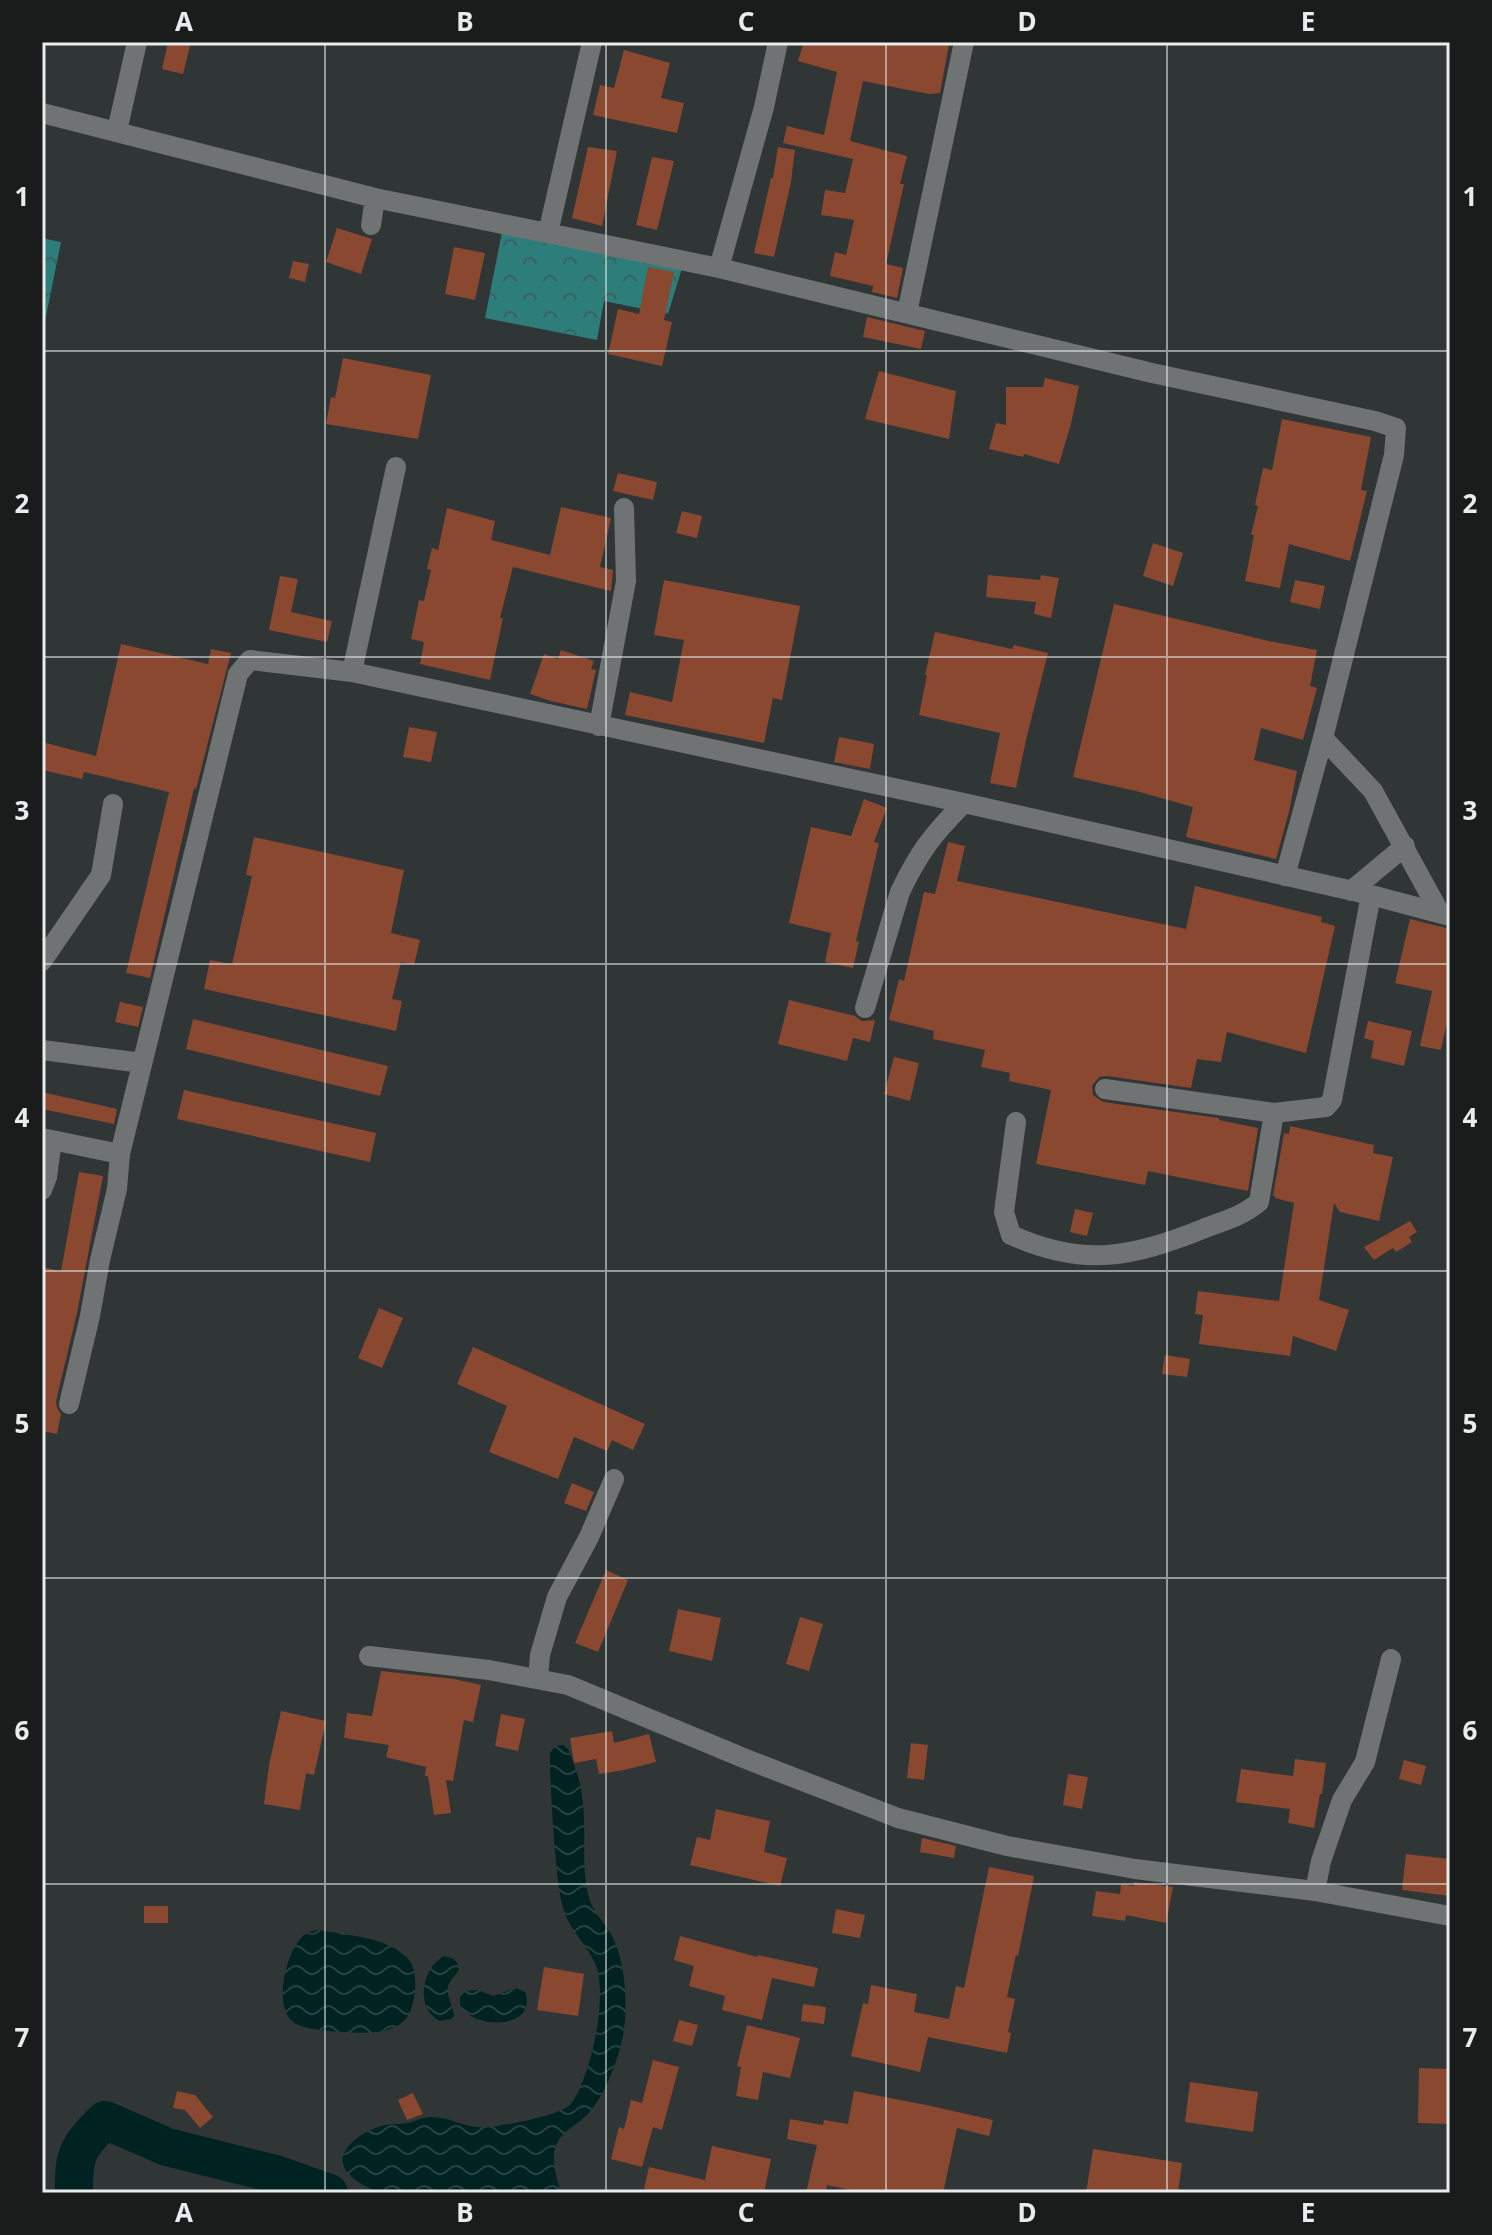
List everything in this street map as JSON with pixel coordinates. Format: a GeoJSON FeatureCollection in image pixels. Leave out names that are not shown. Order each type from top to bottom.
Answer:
{"type":"FeatureCollection","features":[{"type":"Feature","properties":{"kind":"street"},"geometry":{"type":"LineString","coordinates":[[117,131],[137,42]]}},
{"type":"Feature","properties":{"kind":"street"},"geometry":{"type":"LineString","coordinates":[[548,233],[592,42]]}},
{"type":"Feature","properties":{"kind":"street"},"geometry":{"type":"LineString","coordinates":[[719,268],[764,107],[778,42]]}},
{"type":"Feature","properties":{"kind":"street"},"geometry":{"type":"LineString","coordinates":[[907,313],[964,42]]}},
{"type":"Feature","properties":{"kind":"street"},"geometry":{"type":"LineString","coordinates":[[42,113],[375,198],[719,268],[1152,373],[1396,428],[1394,455],[1285,876]]}},
{"type":"Feature","properties":{"kind":"street"},"geometry":{"type":"LineString","coordinates":[[371,225],[375,198]]}},
{"type":"Feature","properties":{"kind":"street"},"geometry":{"type":"LineString","coordinates":[[352,672],[396,467]]}},
{"type":"Feature","properties":{"kind":"street"},"geometry":{"type":"LineString","coordinates":[[599,726],[626,581],[624,508]]}},
{"type":"Feature","properties":{"kind":"street"},"geometry":{"type":"LineString","coordinates":[[69,1404],[117,1189],[120,1154],[142,1063],[238,674],[250,660],[352,672],[964,803],[1445,914]]}},
{"type":"Feature","properties":{"kind":"street"},"geometry":{"type":"LineString","coordinates":[[1323,738],[1373,791],[1445,914]]}},
{"type":"Feature","properties":{"kind":"street"},"geometry":{"type":"LineString","coordinates":[[865,1008],[907,877],[925,846],[964,803]]}},
{"type":"Feature","properties":{"kind":"street"},"geometry":{"type":"LineString","coordinates":[[42,961],[101,875],[113,804]]}},
{"type":"Feature","properties":{"kind":"street"},"geometry":{"type":"LineString","coordinates":[[1105,1089],[1274,1113],[1326,1107],[1332,1100],[1361,893],[1405,846]]}},
{"type":"Feature","properties":{"kind":"street"},"geometry":{"type":"LineString","coordinates":[[42,1050],[142,1063]]}},
{"type":"Feature","properties":{"kind":"street"},"geometry":{"type":"LineString","coordinates":[[1016,1122],[1004,1212],[1011,1235],[1039,1247],[1100,1257],[1137,1251],[1191,1234],[1248,1211],[1259,1202],[1274,1113]]}},
{"type":"Feature","properties":{"kind":"street"},"geometry":{"type":"LineString","coordinates":[[42,1190],[47,1177],[47,1139],[120,1154]]}},
{"type":"Feature","properties":{"kind":"street"},"geometry":{"type":"LineString","coordinates":[[538,1678],[540,1655],[557,1597],[589,1537],[614,1479]]}},
{"type":"Feature","properties":{"kind":"street"},"geometry":{"type":"LineString","coordinates":[[369,1656],[489,1670],[568,1685],[898,1818],[1007,1846],[1135,1869],[1315,1891],[1450,1916]]}},
{"type":"Feature","properties":{"kind":"street"},"geometry":{"type":"LineString","coordinates":[[1315,1891],[1321,1861],[1342,1800],[1365,1762],[1391,1659]]}},
{"type":"Feature","properties":{"kind":"green space"},"geometry":{"type":"Polygon","coordinates":[[[503,227],[682,268],[668,314],[604,301],[597,340],[485,318],[503,227]]]}},
{"type":"Feature","properties":{"kind":"green space"},"geometry":{"type":"Polygon","coordinates":[[[42,238],[61,242],[42,336],[42,238]]]}},
{"type":"Feature","properties":{"kind":"water"},"geometry":{"type":"Polygon","coordinates":[[[563,1745],[568,1749],[581,1790],[588,1894],[616,1945],[624,1977],[625,2020],[613,2070],[594,2106],[556,2145],[554,2163],[561,2193],[380,2193],[356,2180],[344,2166],[343,2159],[349,2145],[363,2134],[382,2126],[428,2117],[490,2127],[546,2116],[571,2104],[585,2075],[599,2014],[599,1977],[592,1956],[567,1918],[560,1893],[550,1753],[555,1746],[563,1745]]]}},
{"type":"Feature","properties":{"kind":"water"},"geometry":{"type":"Polygon","coordinates":[[[319,1930],[378,1941],[409,1959],[415,1974],[415,1991],[405,2020],[388,2030],[369,2033],[321,2030],[293,2022],[284,2004],[287,1966],[302,1937],[319,1930]]]}},
{"type":"Feature","properties":{"kind":"water"},"geometry":{"type":"Polygon","coordinates":[[[444,1956],[454,1959],[460,1967],[448,1986],[454,2016],[440,2021],[427,2007],[424,1988],[430,1969],[444,1956]]]}},
{"type":"Feature","properties":{"kind":"water"},"geometry":{"type":"Polygon","coordinates":[[[516,1988],[525,1992],[527,2004],[523,2013],[515,2019],[504,2022],[479,2020],[460,2007],[460,1997],[466,1991],[478,1990],[493,1996],[516,1988]]]}},
{"type":"Feature","properties":{"kind":"building"},"geometry":{"type":"Polygon","coordinates":[[[168,42],[191,42],[183,74],[162,69],[168,42]]]}},
{"type":"Feature","properties":{"kind":"building"},"geometry":{"type":"Polygon","coordinates":[[[804,42],[933,42],[949,45],[940,93],[929,94],[863,81],[850,141],[907,156],[886,264],[903,268],[897,298],[872,292],[873,286],[830,276],[835,252],[846,255],[854,220],[821,215],[825,190],[845,193],[853,159],[783,143],[787,126],[824,135],[837,72],[798,61],[804,42]]]}},
{"type":"Feature","properties":{"kind":"building"},"geometry":{"type":"Polygon","coordinates":[[[624,50],[670,63],[661,98],[684,103],[677,133],[593,115],[600,85],[614,88],[624,50]]]}},
{"type":"Feature","properties":{"kind":"building"},"geometry":{"type":"Polygon","coordinates":[[[588,147],[617,151],[602,226],[572,218],[588,147]]]}},
{"type":"Feature","properties":{"kind":"building"},"geometry":{"type":"Polygon","coordinates":[[[778,147],[795,150],[774,257],[754,253],[778,147]]]}},
{"type":"Feature","properties":{"kind":"building"},"geometry":{"type":"Polygon","coordinates":[[[652,157],[674,161],[657,230],[636,225],[652,157]]]}},
{"type":"Feature","properties":{"kind":"building"},"geometry":{"type":"Polygon","coordinates":[[[337,228],[372,239],[361,274],[326,262],[337,228]]]}},
{"type":"Feature","properties":{"kind":"building"},"geometry":{"type":"Polygon","coordinates":[[[454,247],[485,253],[475,300],[445,294],[454,247]]]}},
{"type":"Feature","properties":{"kind":"building"},"geometry":{"type":"Polygon","coordinates":[[[293,261],[309,264],[305,282],[289,278],[293,261]]]}},
{"type":"Feature","properties":{"kind":"building"},"geometry":{"type":"Polygon","coordinates":[[[648,267],[674,272],[664,320],[672,322],[662,366],[608,354],[618,309],[639,314],[648,267]]]}},
{"type":"Feature","properties":{"kind":"building"},"geometry":{"type":"Polygon","coordinates":[[[867,317],[925,331],[921,349],[863,337],[867,317]]]}},
{"type":"Feature","properties":{"kind":"building"},"geometry":{"type":"Polygon","coordinates":[[[343,358],[431,375],[418,439],[326,424],[343,358]]]}},
{"type":"Feature","properties":{"kind":"building"},"geometry":{"type":"Polygon","coordinates":[[[879,371],[956,391],[949,439],[865,419],[879,371]]]}},
{"type":"Feature","properties":{"kind":"building"},"geometry":{"type":"Polygon","coordinates":[[[1045,378],[1079,386],[1059,464],[1024,454],[1023,457],[989,449],[996,423],[1006,425],[1006,387],[1043,387],[1045,378]]]}},
{"type":"Feature","properties":{"kind":"building"},"geometry":{"type":"Polygon","coordinates":[[[1282,419],[1371,437],[1361,490],[1367,491],[1350,561],[1289,544],[1280,588],[1245,581],[1263,468],[1272,470],[1282,419]]]}},
{"type":"Feature","properties":{"kind":"building"},"geometry":{"type":"Polygon","coordinates":[[[618,473],[657,482],[653,500],[613,491],[618,473]]]}},
{"type":"Feature","properties":{"kind":"building"},"geometry":{"type":"Polygon","coordinates":[[[561,507],[611,518],[600,567],[613,570],[611,591],[513,567],[500,618],[503,618],[490,680],[420,664],[424,642],[411,639],[419,600],[424,601],[432,548],[438,550],[447,508],[495,521],[491,540],[550,555],[561,507]]]}},
{"type":"Feature","properties":{"kind":"building"},"geometry":{"type":"Polygon","coordinates":[[[682,511],[702,516],[697,538],[676,533],[682,511]]]}},
{"type":"Feature","properties":{"kind":"building"},"geometry":{"type":"Polygon","coordinates":[[[1153,543],[1183,553],[1173,586],[1143,576],[1153,543]]]}},
{"type":"Feature","properties":{"kind":"building"},"geometry":{"type":"Polygon","coordinates":[[[988,575],[1040,580],[1041,575],[1059,578],[1051,618],[1034,614],[1036,602],[986,597],[988,575]]]}},
{"type":"Feature","properties":{"kind":"building"},"geometry":{"type":"Polygon","coordinates":[[[280,576],[298,579],[291,612],[332,621],[327,642],[269,630],[280,576]]]}},
{"type":"Feature","properties":{"kind":"building"},"geometry":{"type":"Polygon","coordinates":[[[664,580],[800,606],[782,700],[773,698],[764,743],[625,715],[630,692],[672,702],[684,640],[654,635],[664,580]]]}},
{"type":"Feature","properties":{"kind":"building"},"geometry":{"type":"Polygon","coordinates":[[[1295,580],[1325,586],[1320,609],[1290,602],[1295,580]]]}},
{"type":"Feature","properties":{"kind":"building"},"geometry":{"type":"Polygon","coordinates":[[[1114,604],[1317,650],[1310,686],[1317,688],[1303,740],[1261,728],[1254,760],[1297,771],[1276,859],[1186,837],[1193,807],[1073,777],[1114,604]]]}},
{"type":"Feature","properties":{"kind":"building"},"geometry":{"type":"Polygon","coordinates":[[[935,632],[1012,649],[1014,645],[1048,653],[1016,788],[990,783],[1000,733],[919,715],[935,632]]]}},
{"type":"Feature","properties":{"kind":"building"},"geometry":{"type":"Polygon","coordinates":[[[121,644],[208,664],[211,649],[231,653],[194,788],[150,978],[126,973],[169,792],[84,772],[82,779],[42,770],[42,742],[96,756],[121,644]]]}},
{"type":"Feature","properties":{"kind":"building"},"geometry":{"type":"Polygon","coordinates":[[[561,650],[594,661],[591,669],[596,670],[587,709],[530,694],[544,654],[558,659],[561,650]]]}},
{"type":"Feature","properties":{"kind":"building"},"geometry":{"type":"Polygon","coordinates":[[[409,727],[437,732],[431,762],[403,757],[409,727]]]}},
{"type":"Feature","properties":{"kind":"building"},"geometry":{"type":"Polygon","coordinates":[[[839,737],[874,744],[870,769],[834,762],[839,737]]]}},
{"type":"Feature","properties":{"kind":"building"},"geometry":{"type":"Polygon","coordinates":[[[864,799],[887,808],[874,842],[879,843],[856,941],[859,942],[853,968],[825,962],[831,933],[789,923],[811,827],[851,836],[864,799]]]}},
{"type":"Feature","properties":{"kind":"building"},"geometry":{"type":"Polygon","coordinates":[[[254,837],[404,870],[391,933],[420,940],[414,965],[401,962],[392,999],[402,1001],[396,1031],[204,989],[210,960],[232,964],[252,876],[246,875],[254,837]]]}},
{"type":"Feature","properties":{"kind":"building"},"geometry":{"type":"Polygon","coordinates":[[[948,842],[965,846],[957,881],[1186,929],[1195,886],[1322,917],[1321,922],[1335,926],[1306,1053],[1227,1032],[1221,1062],[1197,1059],[1191,1088],[1107,1076],[1099,1077],[1092,1086],[1093,1095],[1103,1102],[1219,1118],[1258,1128],[1248,1191],[1148,1171],[1145,1185],[1036,1164],[1051,1090],[1009,1081],[1010,1073],[981,1067],[985,1050],[933,1039],[934,1031],[889,1020],[899,979],[904,981],[924,892],[935,894],[948,842]]]}},
{"type":"Feature","properties":{"kind":"building"},"geometry":{"type":"Polygon","coordinates":[[[1410,919],[1450,929],[1450,1008],[1441,1050],[1420,1046],[1432,991],[1395,983],[1410,919]]]}},
{"type":"Feature","properties":{"kind":"building"},"geometry":{"type":"Polygon","coordinates":[[[789,1000],[855,1016],[862,1021],[875,1020],[870,1042],[853,1038],[847,1061],[778,1044],[789,1000]]]}},
{"type":"Feature","properties":{"kind":"building"},"geometry":{"type":"Polygon","coordinates":[[[120,1002],[143,1007],[138,1027],[115,1022],[120,1002]]]}},
{"type":"Feature","properties":{"kind":"building"},"geometry":{"type":"Polygon","coordinates":[[[193,1019],[388,1066],[380,1096],[186,1049],[193,1019]]]}},
{"type":"Feature","properties":{"kind":"building"},"geometry":{"type":"Polygon","coordinates":[[[1368,1021],[1412,1031],[1404,1066],[1371,1058],[1374,1041],[1364,1038],[1368,1021]]]}},
{"type":"Feature","properties":{"kind":"building"},"geometry":{"type":"Polygon","coordinates":[[[894,1057],[919,1063],[910,1101],[884,1094],[894,1057]]]}},
{"type":"Feature","properties":{"kind":"building"},"geometry":{"type":"Polygon","coordinates":[[[184,1090],[376,1133],[370,1162],[177,1119],[184,1090]]]}},
{"type":"Feature","properties":{"kind":"building"},"geometry":{"type":"Polygon","coordinates":[[[42,1092],[117,1109],[114,1124],[42,1109],[42,1092]]]}},
{"type":"Feature","properties":{"kind":"building"},"geometry":{"type":"Polygon","coordinates":[[[1290,1126],[1374,1145],[1373,1153],[1393,1157],[1379,1221],[1340,1212],[1334,1203],[1319,1300],[1349,1310],[1336,1351],[1293,1336],[1290,1356],[1199,1344],[1203,1315],[1195,1314],[1198,1291],[1279,1301],[1294,1203],[1273,1196],[1284,1133],[1289,1134],[1290,1126]]]}},
{"type":"Feature","properties":{"kind":"building"},"geometry":{"type":"Polygon","coordinates":[[[79,1172],[103,1176],[77,1313],[56,1401],[61,1414],[57,1434],[42,1431],[42,1267],[61,1271],[79,1172]]]}},
{"type":"Feature","properties":{"kind":"building"},"geometry":{"type":"Polygon","coordinates":[[[1075,1209],[1093,1213],[1087,1236],[1070,1232],[1075,1209]]]}},
{"type":"Feature","properties":{"kind":"building"},"geometry":{"type":"Polygon","coordinates":[[[1410,1221],[1417,1232],[1409,1237],[1412,1242],[1396,1252],[1393,1248],[1374,1260],[1364,1247],[1410,1221]]]}},
{"type":"Feature","properties":{"kind":"building"},"geometry":{"type":"Polygon","coordinates":[[[379,1308],[403,1318],[382,1368],[358,1358],[379,1308]]]}},
{"type":"Feature","properties":{"kind":"building"},"geometry":{"type":"Polygon","coordinates":[[[473,1347],[645,1424],[633,1450],[612,1440],[607,1451],[574,1437],[558,1479],[489,1452],[507,1406],[457,1384],[473,1347]]]}},
{"type":"Feature","properties":{"kind":"building"},"geometry":{"type":"Polygon","coordinates":[[[1165,1355],[1190,1359],[1187,1377],[1162,1374],[1165,1355]]]}},
{"type":"Feature","properties":{"kind":"building"},"geometry":{"type":"Polygon","coordinates":[[[572,1483],[594,1492],[586,1511],[564,1503],[572,1483]]]}},
{"type":"Feature","properties":{"kind":"building"},"geometry":{"type":"Polygon","coordinates":[[[606,1570],[628,1580],[598,1652],[575,1643],[606,1570]]]}},
{"type":"Feature","properties":{"kind":"building"},"geometry":{"type":"Polygon","coordinates":[[[678,1609],[721,1618],[712,1661],[669,1651],[678,1609]]]}},
{"type":"Feature","properties":{"kind":"building"},"geometry":{"type":"Polygon","coordinates":[[[800,1617],[823,1624],[809,1671],[786,1664],[800,1617]]]}},
{"type":"Feature","properties":{"kind":"building"},"geometry":{"type":"Polygon","coordinates":[[[381,1671],[481,1685],[473,1722],[464,1720],[453,1781],[446,1780],[451,1813],[434,1815],[428,1776],[425,1776],[426,1767],[386,1757],[389,1745],[344,1738],[347,1713],[372,1716],[381,1671]]]}},
{"type":"Feature","properties":{"kind":"building"},"geometry":{"type":"Polygon","coordinates":[[[281,1711],[326,1721],[314,1775],[306,1773],[300,1810],[264,1804],[281,1711]]]}},
{"type":"Feature","properties":{"kind":"building"},"geometry":{"type":"Polygon","coordinates":[[[501,1714],[525,1719],[518,1751],[495,1746],[501,1714]]]}},
{"type":"Feature","properties":{"kind":"building"},"geometry":{"type":"Polygon","coordinates":[[[612,1731],[614,1743],[649,1734],[656,1762],[599,1774],[596,1759],[574,1763],[570,1738],[612,1731]]]}},
{"type":"Feature","properties":{"kind":"building"},"geometry":{"type":"Polygon","coordinates":[[[911,1743],[928,1745],[924,1780],[907,1778],[911,1743]]]}},
{"type":"Feature","properties":{"kind":"building"},"geometry":{"type":"Polygon","coordinates":[[[1295,1759],[1326,1763],[1314,1828],[1288,1823],[1290,1809],[1236,1802],[1241,1769],[1293,1776],[1295,1759]]]}},
{"type":"Feature","properties":{"kind":"building"},"geometry":{"type":"Polygon","coordinates":[[[1404,1760],[1426,1766],[1421,1785],[1399,1779],[1404,1760]]]}},
{"type":"Feature","properties":{"kind":"building"},"geometry":{"type":"Polygon","coordinates":[[[1068,1774],[1088,1777],[1082,1809],[1063,1805],[1068,1774]]]}},
{"type":"Feature","properties":{"kind":"building"},"geometry":{"type":"Polygon","coordinates":[[[716,1809],[770,1821],[764,1852],[787,1858],[780,1886],[690,1865],[697,1837],[710,1840],[716,1809]]]}},
{"type":"Feature","properties":{"kind":"building"},"geometry":{"type":"Polygon","coordinates":[[[922,1838],[956,1846],[954,1858],[920,1852],[922,1838]]]}},
{"type":"Feature","properties":{"kind":"building"},"geometry":{"type":"Polygon","coordinates":[[[1406,1854],[1450,1859],[1450,1896],[1402,1890],[1406,1854]]]}},
{"type":"Feature","properties":{"kind":"building"},"geometry":{"type":"Polygon","coordinates":[[[989,1867],[1034,1876],[1007,1997],[1015,1999],[1007,2053],[928,2037],[920,2072],[851,2056],[863,2003],[868,2004],[871,1985],[917,1994],[914,2012],[949,2019],[956,1986],[964,1988],[989,1867]]]}},
{"type":"Feature","properties":{"kind":"building"},"geometry":{"type":"Polygon","coordinates":[[[1134,1882],[1173,1887],[1166,1923],[1126,1915],[1125,1921],[1092,1916],[1096,1891],[1120,1894],[1121,1884],[1134,1886],[1134,1882]]]}},
{"type":"Feature","properties":{"kind":"building"},"geometry":{"type":"Polygon","coordinates":[[[144,1906],[168,1906],[168,1923],[144,1923],[144,1906]]]}},
{"type":"Feature","properties":{"kind":"building"},"geometry":{"type":"Polygon","coordinates":[[[836,1909],[865,1915],[860,1938],[832,1933],[836,1909]]]}},
{"type":"Feature","properties":{"kind":"building"},"geometry":{"type":"Polygon","coordinates":[[[680,1936],[757,1957],[818,1968],[814,1987],[772,1978],[762,2020],[722,2010],[725,1996],[689,1986],[694,1966],[674,1960],[680,1936]]]}},
{"type":"Feature","properties":{"kind":"building"},"geometry":{"type":"Polygon","coordinates":[[[544,1967],[584,1974],[578,2016],[537,2010],[544,1967]]]}},
{"type":"Feature","properties":{"kind":"building"},"geometry":{"type":"Polygon","coordinates":[[[803,2004],[826,2007],[824,2024],[801,2021],[803,2004]]]}},
{"type":"Feature","properties":{"kind":"building"},"geometry":{"type":"Polygon","coordinates":[[[679,2020],[698,2025],[692,2046],[673,2041],[679,2020]]]}},
{"type":"Feature","properties":{"kind":"building"},"geometry":{"type":"Polygon","coordinates":[[[747,2025],[800,2038],[790,2078],[763,2072],[758,2100],[736,2096],[741,2067],[737,2066],[747,2025]]]}},
{"type":"Feature","properties":{"kind":"building"},"geometry":{"type":"Polygon","coordinates":[[[653,2060],[679,2067],[662,2130],[653,2127],[642,2167],[611,2159],[619,2127],[624,2129],[631,2100],[642,2103],[653,2060]]]}},
{"type":"Feature","properties":{"kind":"building"},"geometry":{"type":"Polygon","coordinates":[[[1419,2068],[1450,2069],[1450,2124],[1418,2123],[1419,2068]]]}},
{"type":"Feature","properties":{"kind":"building"},"geometry":{"type":"Polygon","coordinates":[[[1190,2082],[1258,2092],[1253,2132],[1185,2122],[1190,2082]]]}},
{"type":"Feature","properties":{"kind":"building"},"geometry":{"type":"Polygon","coordinates":[[[177,2091],[195,2095],[213,2117],[200,2128],[185,2110],[173,2108],[177,2091]]]}},
{"type":"Feature","properties":{"kind":"building"},"geometry":{"type":"Polygon","coordinates":[[[854,2091],[993,2120],[989,2136],[957,2128],[943,2193],[864,2193],[827,2185],[826,2193],[806,2193],[817,2145],[787,2139],[790,2119],[823,2125],[824,2120],[848,2124],[854,2091]]]}},
{"type":"Feature","properties":{"kind":"building"},"geometry":{"type":"Polygon","coordinates":[[[413,2093],[423,2114],[407,2120],[398,2100],[413,2093]]]}},
{"type":"Feature","properties":{"kind":"building"},"geometry":{"type":"Polygon","coordinates":[[[712,2146],[771,2159],[764,2193],[661,2193],[644,2189],[649,2167],[705,2180],[712,2146]]]}},
{"type":"Feature","properties":{"kind":"building"},"geometry":{"type":"Polygon","coordinates":[[[1093,2149],[1182,2163],[1178,2193],[1086,2193],[1093,2149]]]}},
{"type":"Feature","properties":{"kind":"waterway"},"geometry":{"type":"LineString","coordinates":[[74,2193],[79,2152],[105,2120],[167,2147],[275,2174],[329,2193]]}}]}
